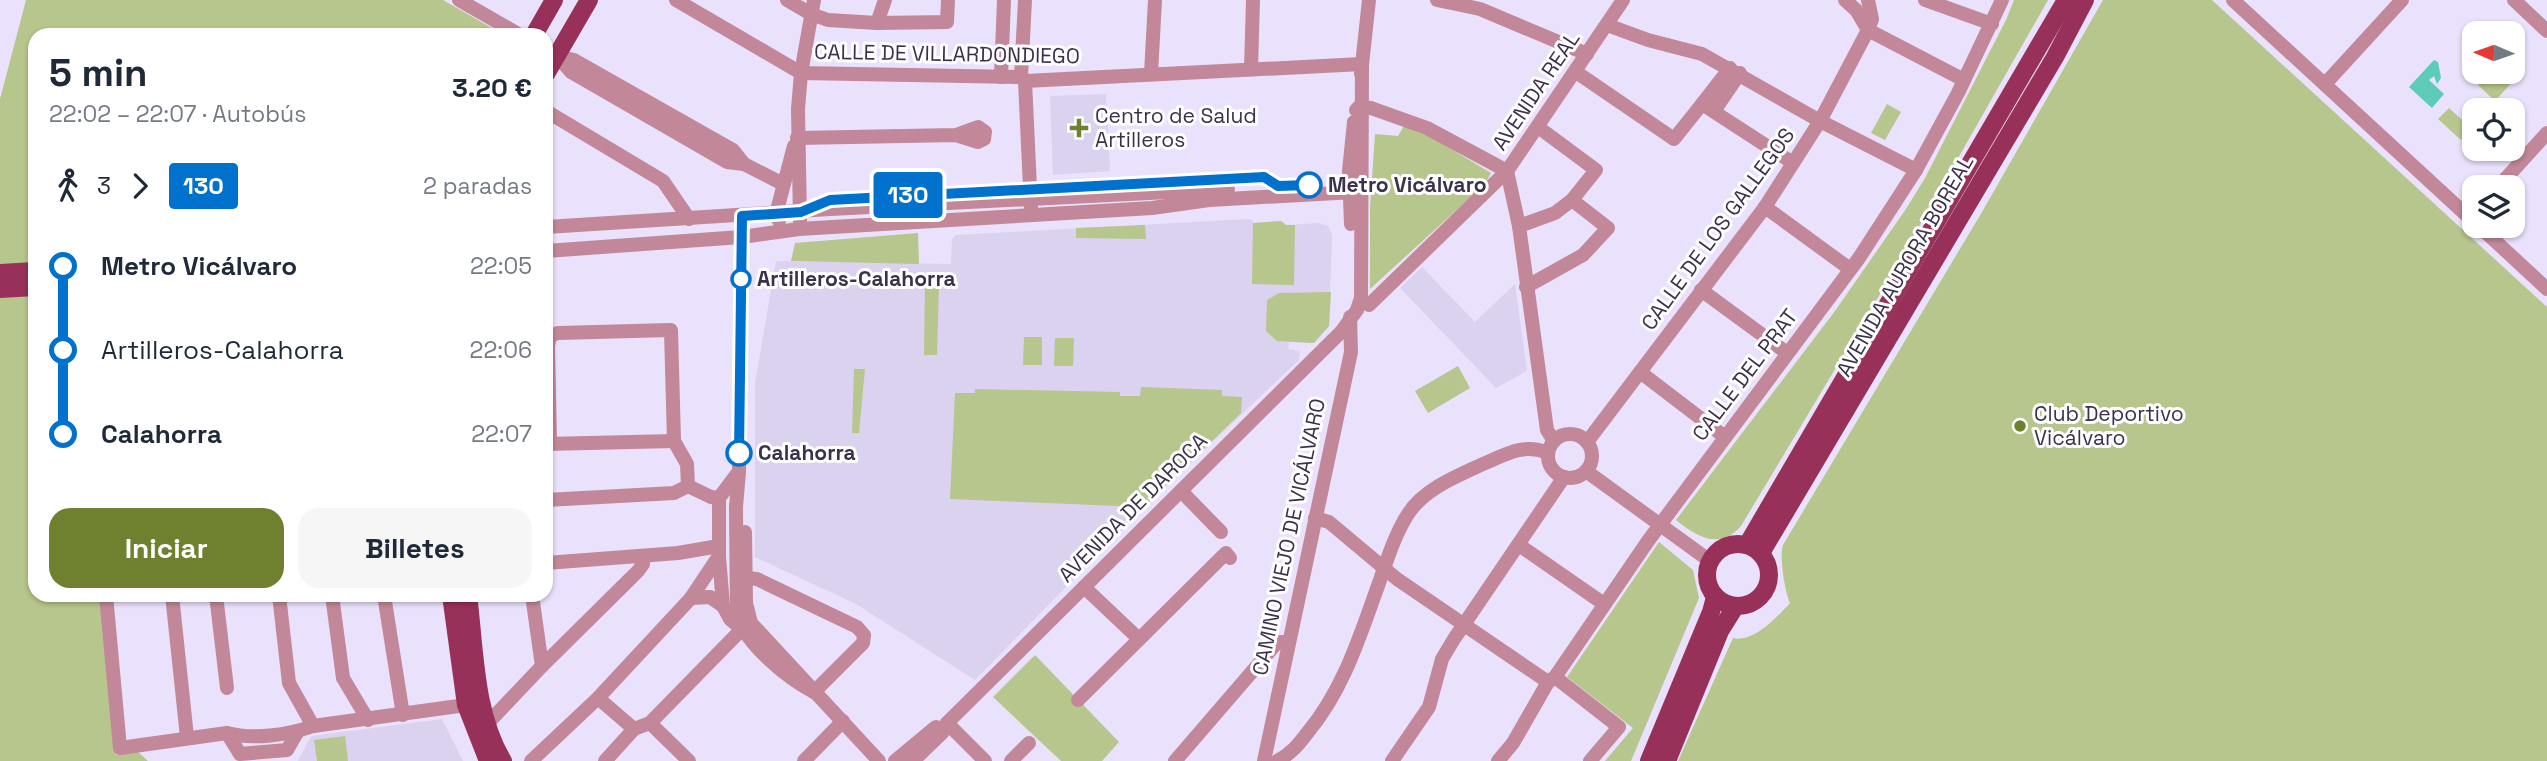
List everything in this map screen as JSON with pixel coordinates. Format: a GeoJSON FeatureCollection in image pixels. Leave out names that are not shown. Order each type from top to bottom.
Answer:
{"type":"FeatureCollection","features":[{"type":"Feature","properties":{"kind":"main road"},"geometry":{"type":"LineString","coordinates":[[538,28],[554,0]]}},
{"type":"Feature","properties":{"kind":"main road"},"geometry":{"type":"LineString","coordinates":[[553,52],[589,0]]}},
{"type":"Feature","properties":{"kind":"main road","name":"AVENIDA AURORA BOREAL"},"geometry":{"type":"LineString","coordinates":[[1754,549],[2066,0]]}},
{"type":"Feature","properties":{"kind":"main road","name":"AVENIDA AURORA BOREAL"},"geometry":{"type":"LineString","coordinates":[[1754,549],[2054,57],[2085,0]]}},
{"type":"Feature","properties":{"kind":"main road"},"geometry":{"type":"LineString","coordinates":[[0,273],[28,271]]}},
{"type":"Feature","properties":{"kind":"main road"},"geometry":{"type":"LineString","coordinates":[[0,289],[28,287]]}},
{"type":"Feature","properties":{"kind":"main road"},"geometry":{"type":"LineString","coordinates":[[1726,547],[1754,549],[1768,564],[1768,585],[1763,594],[1746,606],[1735,607],[1721,602],[1715,597],[1707,580],[1710,561],[1717,552],[1726,547]]}},
{"type":"Feature","properties":{"kind":"main road"},"geometry":{"type":"LineString","coordinates":[[1648,761],[1709,618],[1715,597]]}},
{"type":"Feature","properties":{"kind":"main road"},"geometry":{"type":"LineString","coordinates":[[452,602],[488,761]]}},
{"type":"Feature","properties":{"kind":"main road"},"geometry":{"type":"LineString","coordinates":[[468,602],[474,704],[488,724],[503,761]]}},
{"type":"Feature","properties":{"kind":"main road"},"geometry":{"type":"LineString","coordinates":[[1667,761],[1720,631],[1735,607]]}},
{"type":"Feature","properties":{"kind":"street"},"geometry":{"type":"LineString","coordinates":[[459,0],[508,28]]}},
{"type":"Feature","properties":{"kind":"street","name":"CALLE DE VILLARDONDIEGO"},"geometry":{"type":"LineString","coordinates":[[676,0],[801,73],[1023,79],[1362,64]]}},
{"type":"Feature","properties":{"kind":"street"},"geometry":{"type":"LineString","coordinates":[[787,0],[813,7],[828,20],[877,23],[947,22],[948,0]]}},
{"type":"Feature","properties":{"kind":"street"},"geometry":{"type":"LineString","coordinates":[[877,23],[885,0]]}},
{"type":"Feature","properties":{"kind":"street"},"geometry":{"type":"LineString","coordinates":[[1001,77],[1004,0]]}},
{"type":"Feature","properties":{"kind":"street"},"geometry":{"type":"LineString","coordinates":[[1025,0],[1023,79],[1032,216]]}},
{"type":"Feature","properties":{"kind":"street"},"geometry":{"type":"LineString","coordinates":[[1151,74],[1155,0]]}},
{"type":"Feature","properties":{"kind":"street"},"geometry":{"type":"LineString","coordinates":[[1251,69],[1253,0]]}},
{"type":"Feature","properties":{"kind":"street"},"geometry":{"type":"LineString","coordinates":[[1349,323],[1360,304],[1361,261],[1353,189],[1369,0]]}},
{"type":"Feature","properties":{"kind":"street"},"geometry":{"type":"LineString","coordinates":[[1437,0],[1480,9],[1587,54]]}},
{"type":"Feature","properties":{"kind":"street","name":"AVENIDA REAL"},"geometry":{"type":"LineString","coordinates":[[1507,171],[1623,0]]}},
{"type":"Feature","properties":{"kind":"street"},"geometry":{"type":"LineString","coordinates":[[1845,0],[1856,10],[1868,30],[1964,80]]}},
{"type":"Feature","properties":{"kind":"street"},"geometry":{"type":"LineString","coordinates":[[1868,0],[1872,19],[1868,30]]}},
{"type":"Feature","properties":{"kind":"street"},"geometry":{"type":"LineString","coordinates":[[1924,0],[1992,24]]}},
{"type":"Feature","properties":{"kind":"street","name":"CALLE DEL PRAT"},"geometry":{"type":"LineString","coordinates":[[1498,761],[1513,743],[1552,680],[1660,524],[1850,269],[1916,170],[1964,80],[2002,0]]}},
{"type":"Feature","properties":{"kind":"street"},"geometry":{"type":"LineString","coordinates":[[2233,0],[2462,208]]}},
{"type":"Feature","properties":{"kind":"street"},"geometry":{"type":"LineString","coordinates":[[2325,84],[2402,0]]}},
{"type":"Feature","properties":{"kind":"street"},"geometry":{"type":"LineString","coordinates":[[2514,0],[2547,31]]}},
{"type":"Feature","properties":{"kind":"street"},"geometry":{"type":"LineString","coordinates":[[800,229],[797,138],[801,73],[813,7]]}},
{"type":"Feature","properties":{"kind":"street"},"geometry":{"type":"LineString","coordinates":[[1607,25],[1648,40],[1702,54],[1820,121],[1916,170]]}},
{"type":"Feature","properties":{"kind":"street","name":"CALLE DE LOS GALLEGOS"},"geometry":{"type":"LineString","coordinates":[[1587,442],[1765,207],[1820,121],[1868,30]]}},
{"type":"Feature","properties":{"kind":"street"},"geometry":{"type":"LineString","coordinates":[[553,54],[566,69],[702,148],[727,162],[744,164],[783,184]]}},
{"type":"Feature","properties":{"kind":"street"},"geometry":{"type":"LineString","coordinates":[[1576,72],[1674,139],[1708,108],[1735,71]]}},
{"type":"Feature","properties":{"kind":"street"},"geometry":{"type":"LineString","coordinates":[[1359,109],[1371,108],[1427,128],[1507,171],[1519,226],[1551,447],[1550,465],[1564,478],[1576,477],[1586,471],[1592,454],[1587,442],[1572,434],[1559,437],[1551,447]]}},
{"type":"Feature","properties":{"kind":"street"},"geometry":{"type":"LineString","coordinates":[[1708,108],[1793,163]]}},
{"type":"Feature","properties":{"kind":"street"},"geometry":{"type":"LineString","coordinates":[[553,115],[663,181],[690,219]]}},
{"type":"Feature","properties":{"kind":"street"},"geometry":{"type":"LineString","coordinates":[[553,126],[663,188],[667,202],[663,220]]}},
{"type":"Feature","properties":{"kind":"street"},"geometry":{"type":"LineString","coordinates":[[1519,226],[1555,213],[1572,200],[1596,170],[1538,127]]}},
{"type":"Feature","properties":{"kind":"street"},"geometry":{"type":"LineString","coordinates":[[2509,175],[2547,133]]}},
{"type":"Feature","properties":{"kind":"street"},"geometry":{"type":"LineString","coordinates":[[797,138],[956,135]]}},
{"type":"Feature","properties":{"kind":"street"},"geometry":{"type":"LineString","coordinates":[[782,233],[776,214],[797,138]]}},
{"type":"Feature","properties":{"kind":"street"},"geometry":{"type":"LineString","coordinates":[[1369,305],[1507,171]]}},
{"type":"Feature","properties":{"kind":"street"},"geometry":{"type":"LineString","coordinates":[[553,227],[776,214],[1031,194],[1353,189]]}},
{"type":"Feature","properties":{"kind":"street"},"geometry":{"type":"LineString","coordinates":[[553,250],[741,237],[800,229],[1152,208],[1221,199],[1353,189]]}},
{"type":"Feature","properties":{"kind":"street","name":"CAMINO VIEJO DE VICÁLVARO"},"geometry":{"type":"LineString","coordinates":[[1264,761],[1287,642],[1351,352],[1353,337],[1349,323],[1353,189]]}},
{"type":"Feature","properties":{"kind":"street"},"geometry":{"type":"LineString","coordinates":[[1526,287],[1583,255],[1608,229],[1572,200]]}},
{"type":"Feature","properties":{"kind":"street"},"geometry":{"type":"LineString","coordinates":[[1765,207],[1850,269]]}},
{"type":"Feature","properties":{"kind":"street"},"geometry":{"type":"LineString","coordinates":[[741,629],[736,600],[736,493],[742,216]]}},
{"type":"Feature","properties":{"kind":"street"},"geometry":{"type":"LineString","coordinates":[[2494,238],[2547,289]]}},
{"type":"Feature","properties":{"kind":"street"},"geometry":{"type":"LineString","coordinates":[[1702,290],[1787,354]]}},
{"type":"Feature","properties":{"kind":"street","name":"AVENIDA DE DAROCA"},"geometry":{"type":"LineString","coordinates":[[913,761],[942,733],[947,723],[1349,323]]}},
{"type":"Feature","properties":{"kind":"street"},"geometry":{"type":"LineString","coordinates":[[553,335],[671,330],[674,441],[687,464],[688,486]]}},
{"type":"Feature","properties":{"kind":"street"},"geometry":{"type":"LineString","coordinates":[[1640,372],[1724,437]]}},
{"type":"Feature","properties":{"kind":"street"},"geometry":{"type":"LineString","coordinates":[[553,443],[674,441]]}},
{"type":"Feature","properties":{"kind":"street"},"geometry":{"type":"LineString","coordinates":[[1278,761],[1293,751],[1315,724],[1338,688],[1384,567],[1409,513],[1448,480],[1525,447],[1551,447]]}},
{"type":"Feature","properties":{"kind":"street"},"geometry":{"type":"LineString","coordinates":[[738,471],[719,498],[723,606],[730,619],[787,676],[814,692]]}},
{"type":"Feature","properties":{"kind":"street"},"geometry":{"type":"LineString","coordinates":[[738,471],[744,490],[746,603],[751,623],[879,761]]}},
{"type":"Feature","properties":{"kind":"street"},"geometry":{"type":"LineString","coordinates":[[1586,471],[1710,561]]}},
{"type":"Feature","properties":{"kind":"street"},"geometry":{"type":"LineString","coordinates":[[1392,761],[1429,707],[1442,659],[1564,478]]}},
{"type":"Feature","properties":{"kind":"street"},"geometry":{"type":"LineString","coordinates":[[688,486],[710,497],[719,498]]}},
{"type":"Feature","properties":{"kind":"street"},"geometry":{"type":"LineString","coordinates":[[553,500],[674,493],[688,486]]}},
{"type":"Feature","properties":{"kind":"street"},"geometry":{"type":"LineString","coordinates":[[1181,491],[1221,532]]}},
{"type":"Feature","properties":{"kind":"street"},"geometry":{"type":"LineString","coordinates":[[1315,518],[1329,522],[1397,579],[1619,727],[1590,761]]}},
{"type":"Feature","properties":{"kind":"street"},"geometry":{"type":"LineString","coordinates":[[1519,545],[1604,604]]}},
{"type":"Feature","properties":{"kind":"street"},"geometry":{"type":"LineString","coordinates":[[553,562],[719,551]]}},
{"type":"Feature","properties":{"kind":"street"},"geometry":{"type":"LineString","coordinates":[[531,761],[598,698],[691,598],[719,551]]}},
{"type":"Feature","properties":{"kind":"street"},"geometry":{"type":"LineString","coordinates":[[1078,700],[1226,553],[1230,558]]}},
{"type":"Feature","properties":{"kind":"street"},"geometry":{"type":"LineString","coordinates":[[488,724],[542,666],[638,572],[643,564],[642,556]]}},
{"type":"Feature","properties":{"kind":"street"},"geometry":{"type":"LineString","coordinates":[[747,578],[757,579],[857,627],[864,635],[863,643],[814,692]]}},
{"type":"Feature","properties":{"kind":"street"},"geometry":{"type":"LineString","coordinates":[[1084,587],[1139,639]]}},
{"type":"Feature","properties":{"kind":"street"},"geometry":{"type":"LineString","coordinates":[[691,598],[710,597],[723,606]]}},
{"type":"Feature","properties":{"kind":"street"},"geometry":{"type":"LineString","coordinates":[[107,602],[120,748],[226,733],[242,737],[298,732],[313,726],[474,704]]}},
{"type":"Feature","properties":{"kind":"street"},"geometry":{"type":"LineString","coordinates":[[173,602],[187,737]]}},
{"type":"Feature","properties":{"kind":"street"},"geometry":{"type":"LineString","coordinates":[[217,602],[227,688]]}},
{"type":"Feature","properties":{"kind":"street"},"geometry":{"type":"LineString","coordinates":[[280,602],[289,683],[313,726]]}},
{"type":"Feature","properties":{"kind":"street"},"geometry":{"type":"LineString","coordinates":[[333,602],[343,678],[369,720]]}},
{"type":"Feature","properties":{"kind":"street"},"geometry":{"type":"LineString","coordinates":[[385,602],[403,715]]}},
{"type":"Feature","properties":{"kind":"street"},"geometry":{"type":"LineString","coordinates":[[533,602],[542,666]]}},
{"type":"Feature","properties":{"kind":"street"},"geometry":{"type":"LineString","coordinates":[[605,761],[634,729],[650,723],[741,629]]}},
{"type":"Feature","properties":{"kind":"street"},"geometry":{"type":"LineString","coordinates":[[1175,761],[1275,645],[1287,642]]}},
{"type":"Feature","properties":{"kind":"street"},"geometry":{"type":"LineString","coordinates":[[598,698],[634,729]]}},
{"type":"Feature","properties":{"kind":"street"},"geometry":{"type":"LineString","coordinates":[[804,761],[843,721]]}},
{"type":"Feature","properties":{"kind":"street"},"geometry":{"type":"LineString","coordinates":[[650,723],[689,761]]}},
{"type":"Feature","properties":{"kind":"street"},"geometry":{"type":"LineString","coordinates":[[947,723],[977,759]]}},
{"type":"Feature","properties":{"kind":"street","name":"AVENIDA DE DAROCA"},"geometry":{"type":"LineString","coordinates":[[895,761],[936,727],[947,723]]}},
{"type":"Feature","properties":{"kind":"street"},"geometry":{"type":"LineString","coordinates":[[1012,761],[1029,743]]}},
{"type":"Feature","properties":{"kind":"shaded area"},"geometry":{"type":"Polygon","coordinates":[[[26,0],[443,0],[492,28],[28,28],[28,269],[0,272],[0,99],[26,0]]]}},
{"type":"Feature","properties":{"kind":"shaded area"},"geometry":{"type":"Polygon","coordinates":[[[2014,0],[2048,0],[1895,269],[1741,526],[1733,534],[1716,539],[1691,531],[1676,520],[1835,311],[1906,209],[1925,178],[2014,0]]]}},
{"type":"Feature","properties":{"kind":"shaded area"},"geometry":{"type":"Polygon","coordinates":[[[2103,0],[2212,0],[2462,229],[2462,238],[2472,238],[2547,307],[2547,761],[1678,761],[1733,638],[1741,639],[1757,633],[1790,603],[1783,574],[1783,545],[1982,212],[2103,0]]]}},
{"type":"Feature","properties":{"kind":"shaded area"},"geometry":{"type":"Polygon","coordinates":[[[2434,60],[2438,62],[2441,78],[2437,84],[2434,76],[2429,80],[2444,94],[2432,108],[2409,87],[2434,60]]]}},
{"type":"Feature","properties":{"kind":"shaded area"},"geometry":{"type":"Polygon","coordinates":[[[2510,84],[2498,98],[2492,98],[2478,85],[2510,84]]]}},
{"type":"Feature","properties":{"kind":"shaded area","name":"Centro de Salud Artilleros"},"geometry":{"type":"Polygon","coordinates":[[[1106,94],[1110,171],[1053,175],[1050,96],[1106,94]]]}},
{"type":"Feature","properties":{"kind":"shaded area"},"geometry":{"type":"Polygon","coordinates":[[[1887,104],[1901,112],[1885,140],[1871,133],[1887,104]]]}},
{"type":"Feature","properties":{"kind":"shaded area"},"geometry":{"type":"Polygon","coordinates":[[[2449,108],[2462,120],[2462,139],[2461,140],[2438,119],[2449,108]]]}},
{"type":"Feature","properties":{"kind":"shaded area"},"geometry":{"type":"Polygon","coordinates":[[[1404,126],[1433,138],[1491,173],[1485,184],[1370,289],[1370,208],[1375,134],[1398,136],[1404,126]]]}},
{"type":"Feature","properties":{"kind":"shaded area"},"geometry":{"type":"Polygon","coordinates":[[[1253,220],[1253,223],[1281,221],[1287,225],[1319,223],[1328,226],[1332,235],[1329,326],[1314,343],[1289,342],[1288,349],[1300,351],[1299,360],[1144,507],[975,680],[856,604],[755,557],[755,383],[776,261],[951,264],[952,239],[956,235],[1253,220]]]}},
{"type":"Feature","properties":{"kind":"shaded area"},"geometry":{"type":"Polygon","coordinates":[[[1281,221],[1286,225],[1295,225],[1294,285],[1252,284],[1253,223],[1281,221]]]}},
{"type":"Feature","properties":{"kind":"shaded area"},"geometry":{"type":"Polygon","coordinates":[[[1145,225],[1146,239],[1076,238],[1076,228],[1145,225]]]}},
{"type":"Feature","properties":{"kind":"shaded area"},"geometry":{"type":"Polygon","coordinates":[[[918,233],[919,264],[791,261],[795,243],[918,233]]]}},
{"type":"Feature","properties":{"kind":"shaded area"},"geometry":{"type":"Polygon","coordinates":[[[1422,267],[1475,322],[1515,284],[1527,371],[1496,388],[1400,288],[1422,267]]]}},
{"type":"Feature","properties":{"kind":"shaded area"},"geometry":{"type":"Polygon","coordinates":[[[925,281],[936,281],[939,284],[937,355],[924,355],[925,281]]]}},
{"type":"Feature","properties":{"kind":"shaded area"},"geometry":{"type":"Polygon","coordinates":[[[1331,292],[1329,326],[1314,343],[1277,341],[1266,331],[1267,300],[1279,293],[1331,292]]]}},
{"type":"Feature","properties":{"kind":"shaded area"},"geometry":{"type":"Polygon","coordinates":[[[28,295],[28,602],[101,602],[116,755],[138,752],[148,761],[0,761],[0,297],[28,295]]]}},
{"type":"Feature","properties":{"kind":"shaded area"},"geometry":{"type":"Polygon","coordinates":[[[1024,337],[1042,337],[1042,365],[1023,365],[1024,337]]]}},
{"type":"Feature","properties":{"kind":"shaded area"},"geometry":{"type":"Polygon","coordinates":[[[1055,338],[1074,338],[1073,366],[1054,366],[1055,338]]]}},
{"type":"Feature","properties":{"kind":"shaded area"},"geometry":{"type":"Polygon","coordinates":[[[1458,366],[1470,388],[1428,413],[1415,391],[1458,366]]]}},
{"type":"Feature","properties":{"kind":"shaded area"},"geometry":{"type":"Polygon","coordinates":[[[854,369],[865,369],[859,433],[852,433],[854,369]]]}},
{"type":"Feature","properties":{"kind":"shaded area"},"geometry":{"type":"Polygon","coordinates":[[[1141,387],[1222,390],[1222,396],[1242,397],[1241,413],[1144,507],[950,499],[955,393],[975,393],[975,389],[1120,392],[1120,396],[1140,396],[1141,387]]]}},
{"type":"Feature","properties":{"kind":"shaded area"},"geometry":{"type":"Polygon","coordinates":[[[1659,542],[1693,570],[1699,598],[1631,761],[1605,761],[1633,728],[1567,677],[1659,542]]]}},
{"type":"Feature","properties":{"kind":"shaded area"},"geometry":{"type":"Polygon","coordinates":[[[1035,655],[1119,742],[1102,761],[1061,761],[993,697],[1035,655]]]}},
{"type":"Feature","properties":{"kind":"shaded area"},"geometry":{"type":"Polygon","coordinates":[[[442,719],[463,761],[298,761],[311,736],[442,719]]]}},
{"type":"Feature","properties":{"kind":"shaded area"},"geometry":{"type":"Polygon","coordinates":[[[345,736],[348,761],[317,761],[314,740],[345,736]]]}},
{"type":"Feature","properties":{"kind":"bus line","name":"130"},"geometry":{"type":"LineString","coordinates":[[739,453],[742,216],[801,212],[830,200],[1030,188],[1264,177],[1278,186],[1309,185]]}},
{"type":"Feature","properties":{"kind":"place","name":"Centro de Salud Artilleros"},"geometry":{"type":"Point","coordinates":[1079,128]}},
{"type":"Feature","properties":{"kind":"place","name":"Metro Vicálvaro"},"geometry":{"type":"Point","coordinates":[1309,185]}},
{"type":"Feature","properties":{"kind":"place","name":"Artilleros-Calahorra"},"geometry":{"type":"Point","coordinates":[741,279]}},
{"type":"Feature","properties":{"kind":"place","name":"Club Deportivo Vicálvaro"},"geometry":{"type":"Point","coordinates":[2020,426]}},
{"type":"Feature","properties":{"kind":"place","name":"Calahorra"},"geometry":{"type":"Point","coordinates":[739,453]}}]}
